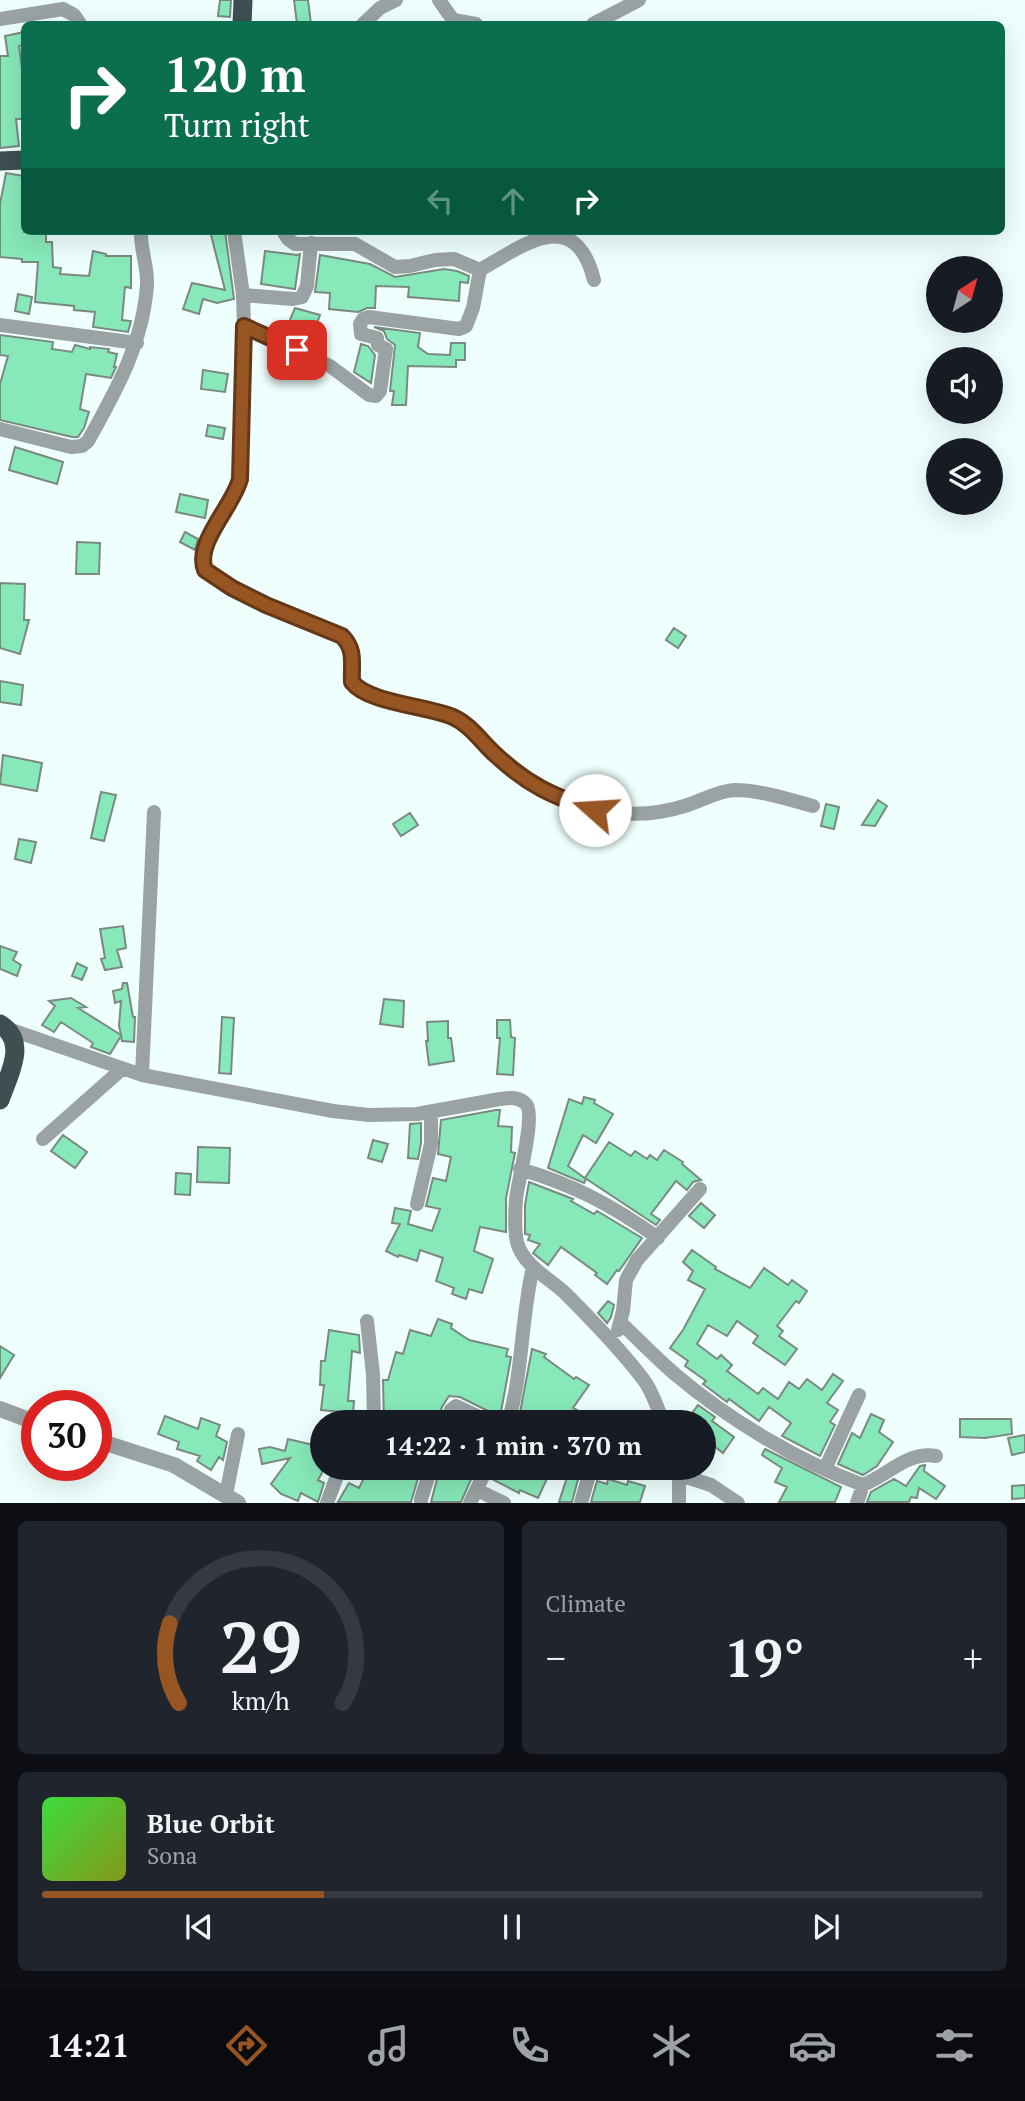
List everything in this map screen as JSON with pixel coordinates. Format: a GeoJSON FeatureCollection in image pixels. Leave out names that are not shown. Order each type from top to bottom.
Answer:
{"type":"FeatureCollection","features":[{"type":"Feature","properties":{"kind":"highway"},"geometry":{"type":"LineString","coordinates":[[242,21],[243,0]]}},
{"type":"Feature","properties":{"kind":"highway"},"geometry":{"type":"LineString","coordinates":[[0,161],[21,160]]}},
{"type":"Feature","properties":{"kind":"highway"},"geometry":{"type":"LineString","coordinates":[[0,1100],[15,1052],[12,1035],[3,1026]]}},
{"type":"Feature","properties":{"kind":"street"},"geometry":{"type":"LineString","coordinates":[[366,21],[380,8],[396,0]]}},
{"type":"Feature","properties":{"kind":"street"},"geometry":{"type":"LineString","coordinates":[[439,0],[453,20],[459,21]]}},
{"type":"Feature","properties":{"kind":"street"},"geometry":{"type":"LineString","coordinates":[[599,21],[639,0]]}},
{"type":"Feature","properties":{"kind":"street"},"geometry":{"type":"LineString","coordinates":[[0,19],[63,9],[74,15],[78,21]]}},
{"type":"Feature","properties":{"kind":"street"},"geometry":{"type":"LineString","coordinates":[[0,429],[51,443],[82,446],[88,441],[117,388],[137,343],[147,284],[141,235]]}},
{"type":"Feature","properties":{"kind":"street"},"geometry":{"type":"LineString","coordinates":[[235,235],[243,295],[244,326],[240,479],[202,557],[205,570],[275,609],[342,636],[351,647],[352,682],[359,689],[455,718],[470,728],[495,755],[535,787],[574,803],[595,810],[644,815],[664,812],[733,790],[813,806]]}},
{"type":"Feature","properties":{"kind":"street"},"geometry":{"type":"LineString","coordinates":[[286,235],[292,242],[311,243],[357,237],[395,267],[454,259],[480,270]]}},
{"type":"Feature","properties":{"kind":"street"},"geometry":{"type":"LineString","coordinates":[[480,270],[539,239],[561,236],[577,244],[585,253],[594,280]]}},
{"type":"Feature","properties":{"kind":"street"},"geometry":{"type":"LineString","coordinates":[[243,295],[293,299],[302,297],[307,286],[311,243]]}},
{"type":"Feature","properties":{"kind":"street"},"geometry":{"type":"LineString","coordinates":[[244,326],[330,366],[369,395],[376,396],[380,391],[386,349],[378,345],[377,338],[361,334],[361,321],[369,317],[459,329],[466,326],[473,308],[480,270]]}},
{"type":"Feature","properties":{"kind":"street"},"geometry":{"type":"LineString","coordinates":[[0,325],[137,343]]}},
{"type":"Feature","properties":{"kind":"street"},"geometry":{"type":"LineString","coordinates":[[142,1075],[154,812]]}},
{"type":"Feature","properties":{"kind":"street"},"geometry":{"type":"LineString","coordinates":[[3,1026],[142,1075],[333,1111],[369,1115],[431,1112],[500,1099],[523,1101],[529,1110],[528,1128],[516,1198],[516,1235],[522,1255],[568,1296],[646,1382],[658,1410]]}},
{"type":"Feature","properties":{"kind":"street"},"geometry":{"type":"LineString","coordinates":[[43,1139],[122,1069]]}},
{"type":"Feature","properties":{"kind":"street"},"geometry":{"type":"LineString","coordinates":[[417,1204],[430,1144],[431,1112]]}},
{"type":"Feature","properties":{"kind":"street"},"geometry":{"type":"LineString","coordinates":[[520,1169],[594,1196],[658,1238]]}},
{"type":"Feature","properties":{"kind":"street"},"geometry":{"type":"LineString","coordinates":[[613,1345],[621,1323],[629,1272],[700,1189]]}},
{"type":"Feature","properties":{"kind":"street"},"geometry":{"type":"LineString","coordinates":[[511,1410],[517,1387],[526,1296],[533,1267]]}},
{"type":"Feature","properties":{"kind":"street"},"geometry":{"type":"LineString","coordinates":[[367,1321],[374,1410]]}},
{"type":"Feature","properties":{"kind":"street"},"geometry":{"type":"LineString","coordinates":[[621,1323],[673,1373],[718,1407],[825,1469],[863,1485]]}},
{"type":"Feature","properties":{"kind":"street"},"geometry":{"type":"LineString","coordinates":[[825,1469],[859,1395]]}},
{"type":"Feature","properties":{"kind":"street"},"geometry":{"type":"LineString","coordinates":[[0,1409],[21,1417]]}},
{"type":"Feature","properties":{"kind":"street"},"geometry":{"type":"LineString","coordinates":[[112,1445],[174,1465],[232,1499],[238,1434]]}},
{"type":"Feature","properties":{"kind":"street"},"geometry":{"type":"LineString","coordinates":[[857,1503],[863,1485],[914,1457],[936,1456]]}},
{"type":"Feature","properties":{"kind":"street"},"geometry":{"type":"LineString","coordinates":[[327,1503],[336,1480]]}},
{"type":"Feature","properties":{"kind":"street"},"geometry":{"type":"LineString","coordinates":[[421,1503],[427,1480]]}},
{"type":"Feature","properties":{"kind":"street"},"geometry":{"type":"LineString","coordinates":[[481,1480],[474,1496],[504,1503]]}},
{"type":"Feature","properties":{"kind":"street"},"geometry":{"type":"LineString","coordinates":[[580,1503],[587,1480]]}},
{"type":"Feature","properties":{"kind":"street"},"geometry":{"type":"LineString","coordinates":[[679,1503],[680,1480]]}},
{"type":"Feature","properties":{"kind":"street"},"geometry":{"type":"LineString","coordinates":[[700,1480],[738,1503]]}},
{"type":"Feature","properties":{"kind":"building"},"geometry":{"type":"Polygon","coordinates":[[[220,0],[231,0],[230,17],[218,16],[220,0]]]}},
{"type":"Feature","properties":{"kind":"building"},"geometry":{"type":"Polygon","coordinates":[[[294,0],[308,0],[311,21],[297,21],[294,0]]]}},
{"type":"Feature","properties":{"kind":"building"},"geometry":{"type":"Polygon","coordinates":[[[21,33],[21,119],[16,119],[19,146],[0,148],[0,56],[8,56],[5,36],[21,33]]]}},
{"type":"Feature","properties":{"kind":"building"},"geometry":{"type":"Polygon","coordinates":[[[6,173],[21,176],[21,235],[46,235],[46,242],[52,242],[53,267],[61,268],[60,274],[89,276],[93,251],[106,256],[131,256],[131,288],[125,287],[122,320],[131,321],[128,332],[93,327],[95,312],[74,310],[74,306],[35,302],[38,262],[0,257],[0,204],[6,173]]]}},
{"type":"Feature","properties":{"kind":"building"},"geometry":{"type":"Polygon","coordinates":[[[211,235],[226,235],[234,299],[217,303],[203,299],[199,314],[183,309],[192,283],[225,290],[211,235]]]}},
{"type":"Feature","properties":{"kind":"building"},"geometry":{"type":"Polygon","coordinates":[[[265,251],[300,254],[295,289],[261,284],[265,251]]]}},
{"type":"Feature","properties":{"kind":"building"},"geometry":{"type":"Polygon","coordinates":[[[320,255],[370,264],[395,277],[444,269],[457,271],[469,276],[468,283],[460,282],[459,301],[408,297],[409,287],[376,286],[375,308],[358,312],[329,309],[330,293],[315,292],[320,255]]]}},
{"type":"Feature","properties":{"kind":"building"},"geometry":{"type":"Polygon","coordinates":[[[18,294],[32,297],[29,314],[15,311],[18,294]]]}},
{"type":"Feature","properties":{"kind":"building"},"geometry":{"type":"Polygon","coordinates":[[[295,308],[320,315],[311,340],[294,333],[297,326],[289,322],[295,308]]]}},
{"type":"Feature","properties":{"kind":"building"},"geometry":{"type":"Polygon","coordinates":[[[374,327],[420,333],[418,347],[428,354],[450,355],[451,343],[465,343],[465,360],[456,360],[456,367],[408,366],[406,405],[392,405],[394,391],[390,391],[395,345],[387,339],[384,331],[374,327]]]}},
{"type":"Feature","properties":{"kind":"building"},"geometry":{"type":"Polygon","coordinates":[[[0,335],[53,342],[52,349],[72,352],[75,345],[90,349],[109,349],[108,352],[117,354],[116,367],[111,378],[86,374],[80,409],[89,412],[78,437],[0,420],[0,384],[8,356],[0,355],[0,335]]]}},
{"type":"Feature","properties":{"kind":"building"},"geometry":{"type":"Polygon","coordinates":[[[361,344],[368,346],[375,355],[371,383],[354,372],[361,344]]]}},
{"type":"Feature","properties":{"kind":"building"},"geometry":{"type":"Polygon","coordinates":[[[203,370],[228,374],[225,392],[201,389],[203,370]]]}},
{"type":"Feature","properties":{"kind":"building"},"geometry":{"type":"Polygon","coordinates":[[[208,425],[225,428],[223,439],[206,436],[208,425]]]}},
{"type":"Feature","properties":{"kind":"building"},"geometry":{"type":"Polygon","coordinates":[[[15,447],[63,462],[57,484],[9,470],[15,447]]]}},
{"type":"Feature","properties":{"kind":"building"},"geometry":{"type":"Polygon","coordinates":[[[180,494],[208,500],[205,518],[176,512],[180,494]]]}},
{"type":"Feature","properties":{"kind":"building"},"geometry":{"type":"Polygon","coordinates":[[[185,532],[198,539],[195,550],[180,542],[185,532]]]}},
{"type":"Feature","properties":{"kind":"building"},"geometry":{"type":"Polygon","coordinates":[[[77,542],[100,543],[99,574],[76,574],[77,542]]]}},
{"type":"Feature","properties":{"kind":"building"},"geometry":{"type":"Polygon","coordinates":[[[0,583],[25,584],[24,620],[29,620],[20,654],[0,648],[0,583]]]}},
{"type":"Feature","properties":{"kind":"building"},"geometry":{"type":"Polygon","coordinates":[[[674,628],[686,636],[678,648],[666,640],[674,628]]]}},
{"type":"Feature","properties":{"kind":"building"},"geometry":{"type":"Polygon","coordinates":[[[0,681],[23,685],[21,705],[0,702],[0,681]]]}},
{"type":"Feature","properties":{"kind":"building"},"geometry":{"type":"Polygon","coordinates":[[[3,755],[42,763],[37,791],[0,784],[3,755]]]}},
{"type":"Feature","properties":{"kind":"building"},"geometry":{"type":"Polygon","coordinates":[[[101,792],[116,795],[104,841],[91,838],[101,792]]]}},
{"type":"Feature","properties":{"kind":"building"},"geometry":{"type":"Polygon","coordinates":[[[878,800],[887,806],[875,826],[862,825],[878,800]]]}},
{"type":"Feature","properties":{"kind":"building"},"geometry":{"type":"Polygon","coordinates":[[[826,804],[839,807],[834,829],[821,826],[826,804]]]}},
{"type":"Feature","properties":{"kind":"building"},"geometry":{"type":"Polygon","coordinates":[[[410,813],[418,825],[401,836],[393,824],[410,813]]]}},
{"type":"Feature","properties":{"kind":"building"},"geometry":{"type":"Polygon","coordinates":[[[19,839],[36,842],[31,863],[15,859],[19,839]]]}},
{"type":"Feature","properties":{"kind":"building"},"geometry":{"type":"Polygon","coordinates":[[[123,926],[126,948],[117,950],[122,967],[105,970],[101,959],[105,958],[100,929],[123,926]]]}},
{"type":"Feature","properties":{"kind":"building"},"geometry":{"type":"Polygon","coordinates":[[[0,946],[17,952],[13,960],[21,965],[17,976],[0,969],[0,946]]]}},
{"type":"Feature","properties":{"kind":"building"},"geometry":{"type":"Polygon","coordinates":[[[77,963],[87,968],[82,980],[72,976],[77,963]]]}},
{"type":"Feature","properties":{"kind":"building"},"geometry":{"type":"Polygon","coordinates":[[[123,983],[127,983],[135,1017],[134,1042],[122,1041],[121,1036],[110,1054],[91,1047],[93,1043],[61,1022],[54,1032],[42,1025],[55,1006],[49,1001],[71,998],[86,1007],[78,1008],[121,1035],[121,1001],[115,1003],[113,991],[122,989],[123,983]]]}},
{"type":"Feature","properties":{"kind":"building"},"geometry":{"type":"Polygon","coordinates":[[[384,999],[404,1001],[403,1027],[380,1024],[384,999]]]}},
{"type":"Feature","properties":{"kind":"building"},"geometry":{"type":"Polygon","coordinates":[[[222,1017],[234,1018],[231,1074],[219,1073],[222,1017]]]}},
{"type":"Feature","properties":{"kind":"building"},"geometry":{"type":"Polygon","coordinates":[[[497,1020],[510,1020],[511,1037],[515,1038],[513,1075],[497,1074],[500,1038],[497,1038],[497,1020]]]}},
{"type":"Feature","properties":{"kind":"building"},"geometry":{"type":"Polygon","coordinates":[[[448,1021],[448,1038],[451,1038],[454,1061],[429,1065],[427,1022],[448,1021]]]}},
{"type":"Feature","properties":{"kind":"building"},"geometry":{"type":"Polygon","coordinates":[[[584,1097],[595,1100],[594,1103],[613,1114],[596,1143],[583,1135],[568,1166],[586,1179],[584,1183],[548,1168],[569,1099],[582,1104],[584,1097]]]}},
{"type":"Feature","properties":{"kind":"building"},"geometry":{"type":"Polygon","coordinates":[[[500,1110],[498,1126],[512,1127],[511,1152],[515,1153],[506,1198],[506,1232],[480,1227],[474,1251],[493,1259],[482,1293],[469,1289],[466,1299],[452,1294],[454,1288],[436,1281],[443,1258],[420,1250],[417,1261],[386,1251],[400,1224],[392,1223],[395,1208],[411,1211],[408,1224],[432,1231],[440,1209],[426,1206],[433,1178],[446,1181],[451,1157],[438,1154],[441,1120],[500,1110]]]}},
{"type":"Feature","properties":{"kind":"building"},"geometry":{"type":"Polygon","coordinates":[[[421,1123],[418,1159],[408,1158],[410,1124],[421,1123]]]}},
{"type":"Feature","properties":{"kind":"building"},"geometry":{"type":"Polygon","coordinates":[[[63,1135],[87,1152],[75,1168],[51,1151],[63,1135]]]}},
{"type":"Feature","properties":{"kind":"building"},"geometry":{"type":"Polygon","coordinates":[[[373,1140],[388,1144],[382,1162],[368,1158],[373,1140]]]}},
{"type":"Feature","properties":{"kind":"building"},"geometry":{"type":"Polygon","coordinates":[[[609,1142],[631,1156],[635,1151],[647,1159],[650,1155],[657,1160],[664,1150],[683,1162],[682,1164],[701,1180],[693,1182],[687,1190],[676,1181],[651,1214],[660,1220],[656,1225],[585,1178],[609,1142]]]}},
{"type":"Feature","properties":{"kind":"building"},"geometry":{"type":"Polygon","coordinates":[[[198,1147],[230,1148],[229,1183],[197,1182],[198,1147]]]}},
{"type":"Feature","properties":{"kind":"building"},"geometry":{"type":"Polygon","coordinates":[[[176,1173],[191,1174],[190,1195],[175,1194],[176,1173]]]}},
{"type":"Feature","properties":{"kind":"building"},"geometry":{"type":"Polygon","coordinates":[[[529,1182],[573,1199],[571,1201],[594,1214],[597,1211],[642,1238],[607,1284],[595,1275],[597,1273],[561,1247],[548,1265],[533,1253],[540,1244],[528,1240],[530,1235],[525,1234],[525,1205],[529,1182]]]}},
{"type":"Feature","properties":{"kind":"building"},"geometry":{"type":"Polygon","coordinates":[[[701,1203],[715,1215],[704,1228],[689,1216],[701,1203]]]}},
{"type":"Feature","properties":{"kind":"building"},"geometry":{"type":"Polygon","coordinates":[[[692,1250],[716,1267],[715,1269],[750,1288],[764,1268],[788,1285],[792,1280],[807,1291],[777,1326],[783,1331],[779,1336],[797,1349],[785,1365],[753,1343],[758,1336],[737,1321],[727,1336],[708,1325],[697,1344],[717,1359],[721,1355],[732,1365],[727,1371],[758,1394],[763,1388],[778,1399],[789,1382],[799,1389],[807,1379],[822,1390],[833,1374],[843,1381],[827,1403],[838,1410],[830,1422],[835,1425],[820,1456],[782,1436],[791,1423],[769,1407],[759,1421],[729,1399],[727,1402],[703,1384],[706,1381],[685,1366],[688,1361],[670,1348],[705,1289],[688,1280],[693,1271],[683,1262],[692,1250]]]}},
{"type":"Feature","properties":{"kind":"building"},"geometry":{"type":"Polygon","coordinates":[[[608,1301],[614,1305],[607,1323],[598,1313],[608,1301]]]}},
{"type":"Feature","properties":{"kind":"building"},"geometry":{"type":"Polygon","coordinates":[[[438,1319],[452,1324],[451,1328],[469,1340],[508,1349],[506,1356],[511,1357],[501,1410],[486,1410],[460,1397],[449,1396],[441,1410],[384,1410],[383,1380],[388,1380],[396,1352],[403,1354],[410,1330],[431,1336],[438,1319]]]}},
{"type":"Feature","properties":{"kind":"building"},"geometry":{"type":"Polygon","coordinates":[[[329,1330],[359,1335],[360,1353],[352,1351],[348,1401],[354,1401],[353,1410],[321,1410],[324,1385],[320,1385],[321,1361],[325,1361],[329,1330]]]}},
{"type":"Feature","properties":{"kind":"building"},"geometry":{"type":"Polygon","coordinates":[[[0,1346],[14,1355],[0,1378],[0,1346]]]}},
{"type":"Feature","properties":{"kind":"building"},"geometry":{"type":"Polygon","coordinates":[[[532,1349],[546,1354],[544,1357],[574,1379],[576,1377],[589,1385],[573,1408],[577,1410],[520,1410],[532,1349]]]}},
{"type":"Feature","properties":{"kind":"building"},"geometry":{"type":"Polygon","coordinates":[[[871,1414],[884,1420],[879,1432],[893,1442],[877,1466],[863,1475],[838,1464],[852,1433],[860,1438],[871,1414]]]}},
{"type":"Feature","properties":{"kind":"building"},"geometry":{"type":"Polygon","coordinates":[[[165,1416],[198,1429],[201,1418],[220,1425],[216,1436],[227,1442],[223,1460],[219,1457],[211,1470],[197,1461],[200,1456],[177,1449],[179,1442],[158,1434],[165,1416]]]}},
{"type":"Feature","properties":{"kind":"building"},"geometry":{"type":"Polygon","coordinates":[[[960,1419],[1011,1419],[1012,1434],[985,1438],[960,1437],[960,1419]]]}},
{"type":"Feature","properties":{"kind":"building"},"geometry":{"type":"Polygon","coordinates":[[[716,1424],[734,1437],[723,1453],[716,1447],[716,1424]]]}},
{"type":"Feature","properties":{"kind":"building"},"geometry":{"type":"Polygon","coordinates":[[[1025,1435],[1025,1452],[1012,1455],[1008,1438],[1025,1435]]]}},
{"type":"Feature","properties":{"kind":"building"},"geometry":{"type":"Polygon","coordinates":[[[288,1439],[310,1444],[310,1480],[324,1483],[318,1502],[301,1493],[298,1501],[281,1494],[271,1484],[290,1458],[262,1464],[259,1449],[270,1447],[285,1451],[288,1439]]]}},
{"type":"Feature","properties":{"kind":"building"},"geometry":{"type":"Polygon","coordinates":[[[765,1449],[841,1487],[835,1502],[779,1502],[787,1487],[775,1482],[782,1468],[762,1455],[765,1449]]]}},
{"type":"Feature","properties":{"kind":"building"},"geometry":{"type":"Polygon","coordinates":[[[925,1465],[924,1471],[945,1486],[936,1499],[919,1488],[917,1498],[911,1497],[909,1502],[867,1502],[871,1492],[894,1479],[906,1486],[920,1466],[925,1465]]]}},
{"type":"Feature","properties":{"kind":"building"},"geometry":{"type":"Polygon","coordinates":[[[363,1480],[417,1480],[411,1502],[338,1502],[349,1483],[359,1488],[363,1480]]]}},
{"type":"Feature","properties":{"kind":"building"},"geometry":{"type":"Polygon","coordinates":[[[437,1480],[471,1480],[461,1502],[431,1502],[437,1480]]]}},
{"type":"Feature","properties":{"kind":"building"},"geometry":{"type":"Polygon","coordinates":[[[494,1480],[546,1480],[538,1498],[520,1490],[519,1493],[494,1480]]]}},
{"type":"Feature","properties":{"kind":"building"},"geometry":{"type":"Polygon","coordinates":[[[566,1480],[578,1480],[572,1502],[559,1502],[566,1480]]]}},
{"type":"Feature","properties":{"kind":"building"},"geometry":{"type":"Polygon","coordinates":[[[608,1480],[611,1480],[627,1485],[628,1481],[645,1486],[640,1502],[591,1502],[597,1481],[607,1484],[608,1480]]]}},
{"type":"Feature","properties":{"kind":"building"},"geometry":{"type":"Polygon","coordinates":[[[1025,1485],[1025,1498],[1012,1499],[1012,1486],[1025,1485]]]}},
{"type":"Feature","properties":{"kind":"route"},"geometry":{"type":"LineString","coordinates":[[297,350],[244,326],[240,479],[202,557],[205,570],[218,580],[266,605],[342,636],[349,643],[353,654],[354,686],[385,699],[455,718],[470,728],[495,755],[535,787],[595,810]]}}]}
